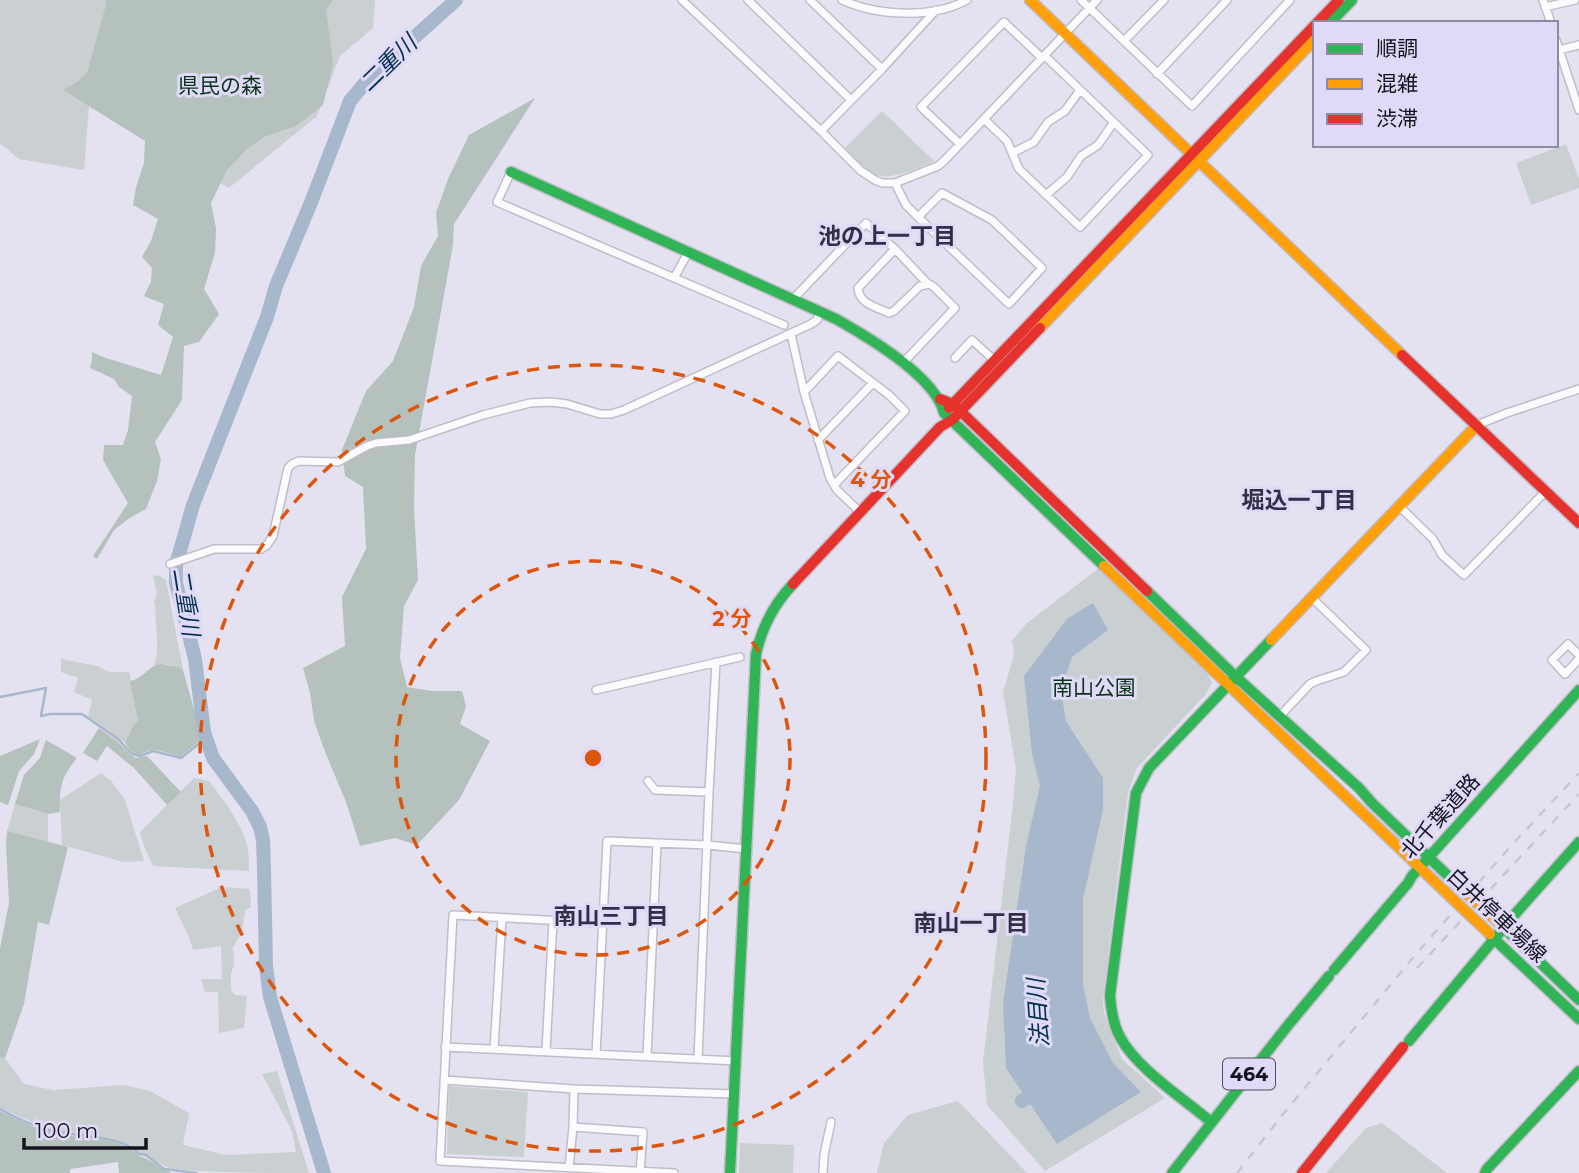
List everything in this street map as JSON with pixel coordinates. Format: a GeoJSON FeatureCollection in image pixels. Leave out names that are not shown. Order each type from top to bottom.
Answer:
{"type":"FeatureCollection","features":[{"type":"Feature","properties":{"kind":"main road"},"geometry":{"type":"LineString","coordinates":[[1030,0],[1579,523]]}},
{"type":"Feature","properties":{"kind":"main road"},"geometry":{"type":"LineString","coordinates":[[1319,21],[1339,0]]}},
{"type":"Feature","properties":{"kind":"main road"},"geometry":{"type":"LineString","coordinates":[[1332,21],[1352,0]]}},
{"type":"Feature","properties":{"kind":"main road"},"geometry":{"type":"LineString","coordinates":[[730,1173],[756,654],[766,619],[783,594],[859,511],[1195,157],[1313,27]]}},
{"type":"Feature","properties":{"kind":"main road"},"geometry":{"type":"LineString","coordinates":[[957,407],[994,360],[1313,41]]}},
{"type":"Feature","properties":{"kind":"main road"},"geometry":{"type":"LineString","coordinates":[[511,172],[821,312],[872,340],[940,399],[957,407]]}},
{"type":"Feature","properties":{"kind":"main road"},"geometry":{"type":"LineString","coordinates":[[940,399],[948,416]]}},
{"type":"Feature","properties":{"kind":"main road","name":"白井停車場線"},"geometry":{"type":"LineString","coordinates":[[957,407],[1236,677],[1359,788],[1579,1000]]}},
{"type":"Feature","properties":{"kind":"main road","name":"白井停車場線"},"geometry":{"type":"LineString","coordinates":[[948,416],[1579,1018]]}},
{"type":"Feature","properties":{"kind":"main road"},"geometry":{"type":"LineString","coordinates":[[1211,1122],[1142,1065],[1116,1031],[1112,1018],[1111,995],[1136,793],[1149,768],[1477,425]]}},
{"type":"Feature","properties":{"kind":"main road","name":"北千葉道路"},"geometry":{"type":"LineString","coordinates":[[1172,1173],[1289,1024],[1408,883],[1579,690]]}},
{"type":"Feature","properties":{"kind":"main road"},"geometry":{"type":"LineString","coordinates":[[1302,1173],[1502,925],[1579,842]]}},
{"type":"Feature","properties":{"kind":"main road"},"geometry":{"type":"LineString","coordinates":[[1485,1173],[1579,1071]]}},
{"type":"Feature","properties":{"kind":"street"},"geometry":{"type":"LineString","coordinates":[[748,0],[851,100]]}},
{"type":"Feature","properties":{"kind":"street"},"geometry":{"type":"LineString","coordinates":[[810,0],[882,69]]}},
{"type":"Feature","properties":{"kind":"street"},"geometry":{"type":"LineString","coordinates":[[842,0],[858,7],[904,13],[936,10],[967,0]]}},
{"type":"Feature","properties":{"kind":"street"},"geometry":{"type":"LineString","coordinates":[[1081,0],[1192,106],[1290,0]]}},
{"type":"Feature","properties":{"kind":"street"},"geometry":{"type":"LineString","coordinates":[[685,1],[868,177],[883,183],[895,183],[938,166],[1097,0]]}},
{"type":"Feature","properties":{"kind":"street"},"geometry":{"type":"LineString","coordinates":[[1124,41],[1164,0]]}},
{"type":"Feature","properties":{"kind":"street"},"geometry":{"type":"LineString","coordinates":[[1157,74],[1227,0]]}},
{"type":"Feature","properties":{"kind":"street"},"geometry":{"type":"LineString","coordinates":[[1549,21],[1544,3],[1575,0]]}},
{"type":"Feature","properties":{"kind":"street"},"geometry":{"type":"LineString","coordinates":[[821,131],[936,10]]}},
{"type":"Feature","properties":{"kind":"street"},"geometry":{"type":"LineString","coordinates":[[960,144],[921,107],[1004,22],[1148,155],[1080,227],[1019,169],[1007,141],[984,119]]}},
{"type":"Feature","properties":{"kind":"street"},"geometry":{"type":"LineString","coordinates":[[1559,50],[1579,45]]}},
{"type":"Feature","properties":{"kind":"street"},"geometry":{"type":"LineString","coordinates":[[1558,47],[1579,110]]}},
{"type":"Feature","properties":{"kind":"street"},"geometry":{"type":"LineString","coordinates":[[1012,153],[1034,142],[1048,122],[1065,111],[1080,90]]}},
{"type":"Feature","properties":{"kind":"street"},"geometry":{"type":"LineString","coordinates":[[1046,195],[1067,177],[1081,156],[1098,145],[1114,122]]}},
{"type":"Feature","properties":{"kind":"street"},"geometry":{"type":"LineString","coordinates":[[511,172],[497,202],[784,325]]}},
{"type":"Feature","properties":{"kind":"street"},"geometry":{"type":"LineString","coordinates":[[895,183],[906,205],[918,217],[1009,304],[1042,268],[992,220],[942,192],[918,217]]}},
{"type":"Feature","properties":{"kind":"street"},"geometry":{"type":"LineString","coordinates":[[794,298],[866,223],[955,308],[902,364]]}},
{"type":"Feature","properties":{"kind":"street"},"geometry":{"type":"LineString","coordinates":[[895,249],[858,288],[862,300],[889,313],[894,312],[920,286],[929,284]]}},
{"type":"Feature","properties":{"kind":"street"},"geometry":{"type":"LineString","coordinates":[[674,278],[689,251]]}},
{"type":"Feature","properties":{"kind":"street"},"geometry":{"type":"LineString","coordinates":[[170,564],[214,549],[261,549],[268,545],[273,536],[286,474],[292,464],[299,461],[338,462],[367,446],[409,440],[483,415],[530,403],[567,404],[600,414],[611,414],[791,334],[817,320],[821,312]]}},
{"type":"Feature","properties":{"kind":"street"},"geometry":{"type":"LineString","coordinates":[[791,334],[804,392],[830,478],[837,490],[859,511]]}},
{"type":"Feature","properties":{"kind":"street"},"geometry":{"type":"LineString","coordinates":[[955,358],[972,340],[994,360]]}},
{"type":"Feature","properties":{"kind":"street"},"geometry":{"type":"LineString","coordinates":[[804,392],[838,356],[889,395],[905,411],[834,485]]}},
{"type":"Feature","properties":{"kind":"street"},"geometry":{"type":"LineString","coordinates":[[818,440],[872,384]]}},
{"type":"Feature","properties":{"kind":"street"},"geometry":{"type":"LineString","coordinates":[[1477,425],[1579,389]]}},
{"type":"Feature","properties":{"kind":"street"},"geometry":{"type":"LineString","coordinates":[[1399,506],[1433,539],[1442,555],[1464,575],[1546,491]]}},
{"type":"Feature","properties":{"kind":"street"},"geometry":{"type":"LineString","coordinates":[[1279,717],[1310,684],[1344,671],[1366,650],[1312,598]]}},
{"type":"Feature","properties":{"kind":"street"},"geometry":{"type":"LineString","coordinates":[[596,690],[740,657]]}},
{"type":"Feature","properties":{"kind":"street"},"geometry":{"type":"LineString","coordinates":[[698,1059],[716,662]]}},
{"type":"Feature","properties":{"kind":"street"},"geometry":{"type":"LineString","coordinates":[[648,781],[655,790],[709,792]]}},
{"type":"Feature","properties":{"kind":"street"},"geometry":{"type":"LineString","coordinates":[[596,1054],[607,841],[747,849]]}},
{"type":"Feature","properties":{"kind":"street"},"geometry":{"type":"LineString","coordinates":[[647,1056],[657,844]]}},
{"type":"Feature","properties":{"kind":"street"},"geometry":{"type":"LineString","coordinates":[[603,923],[453,915],[440,1161],[540,1170],[569,1168],[674,1173]]}},
{"type":"Feature","properties":{"kind":"street"},"geometry":{"type":"LineString","coordinates":[[494,1049],[502,918]]}},
{"type":"Feature","properties":{"kind":"street"},"geometry":{"type":"LineString","coordinates":[[546,1051],[553,921]]}},
{"type":"Feature","properties":{"kind":"street"},"geometry":{"type":"LineString","coordinates":[[445,1047],[737,1061]]}},
{"type":"Feature","properties":{"kind":"street"},"geometry":{"type":"LineString","coordinates":[[444,1080],[574,1089],[735,1094]]}},
{"type":"Feature","properties":{"kind":"street"},"geometry":{"type":"LineString","coordinates":[[569,1168],[574,1089]]}},
{"type":"Feature","properties":{"kind":"street"},"geometry":{"type":"LineString","coordinates":[[823,1173],[831,1122]]}},
{"type":"Feature","properties":{"kind":"street"},"geometry":{"type":"LineString","coordinates":[[573,1128],[643,1132],[640,1172]]}},
{"type":"Feature","properties":{"kind":"green space","name":"県民の森"},"geometry":{"type":"Polygon","coordinates":[[[0,0],[375,0],[373,28],[340,56],[317,116],[229,188],[89,106],[84,170],[19,159],[0,143],[0,0]]]}},
{"type":"Feature","properties":{"kind":"green space","name":"県民の森"},"geometry":{"type":"Polygon","coordinates":[[[106,0],[333,0],[326,10],[333,64],[323,105],[296,126],[266,136],[247,149],[227,170],[211,203],[216,228],[215,253],[204,289],[219,314],[199,342],[184,346],[182,400],[155,442],[161,459],[157,481],[146,509],[114,530],[97,559],[93,556],[128,503],[103,460],[104,445],[123,445],[128,430],[132,396],[119,387],[114,379],[90,368],[92,352],[161,375],[173,337],[158,325],[164,304],[144,296],[151,282],[152,268],[142,257],[158,219],[133,205],[144,163],[145,141],[63,90],[87,73],[106,0]]]}},
{"type":"Feature","properties":{"kind":"green space"},"geometry":{"type":"Polygon","coordinates":[[[535,98],[454,224],[453,245],[415,455],[414,509],[418,580],[404,606],[400,658],[407,687],[431,691],[462,691],[466,706],[460,724],[490,741],[459,800],[417,845],[395,838],[360,846],[314,721],[303,668],[345,646],[342,597],[366,549],[363,487],[345,476],[342,450],[366,391],[393,361],[414,307],[421,266],[438,236],[436,213],[448,179],[469,135],[535,98]]]}},
{"type":"Feature","properties":{"kind":"green space"},"geometry":{"type":"Polygon","coordinates":[[[882,111],[934,161],[904,173],[888,176],[874,174],[862,166],[845,148],[882,111]]]}},
{"type":"Feature","properties":{"kind":"green space"},"geometry":{"type":"Polygon","coordinates":[[[1566,144],[1579,179],[1579,188],[1531,205],[1516,163],[1566,144]]]}},
{"type":"Feature","properties":{"kind":"green space","name":"南山公園"},"geometry":{"type":"Polygon","coordinates":[[[1099,568],[1208,674],[1212,683],[1206,694],[1137,768],[1128,792],[1103,998],[1104,1013],[1122,1059],[1165,1098],[1045,1171],[987,1105],[983,1062],[1016,768],[1003,692],[1014,655],[1012,640],[1027,623],[1099,568]]]}},
{"type":"Feature","properties":{"kind":"green space"},"geometry":{"type":"Polygon","coordinates":[[[153,575],[166,580],[183,670],[169,665],[154,665],[157,645],[154,602],[157,594],[153,575]]]}},
{"type":"Feature","properties":{"kind":"green space"},"geometry":{"type":"Polygon","coordinates":[[[61,659],[97,666],[109,672],[129,672],[138,721],[125,743],[88,717],[92,700],[74,692],[78,678],[61,672],[61,659]]]}},
{"type":"Feature","properties":{"kind":"green space"},"geometry":{"type":"Polygon","coordinates":[[[160,664],[183,670],[201,734],[202,739],[180,757],[156,750],[137,755],[125,743],[138,721],[130,681],[160,664]]]}},
{"type":"Feature","properties":{"kind":"green space"},"geometry":{"type":"Polygon","coordinates":[[[99,728],[132,756],[147,756],[181,792],[167,805],[134,768],[107,746],[97,761],[83,753],[99,728]]]}},
{"type":"Feature","properties":{"kind":"green space"},"geometry":{"type":"Polygon","coordinates":[[[40,739],[34,754],[19,771],[8,805],[0,802],[0,756],[40,739]]]}},
{"type":"Feature","properties":{"kind":"green space"},"geometry":{"type":"Polygon","coordinates":[[[46,740],[77,758],[62,783],[60,812],[48,814],[15,804],[24,775],[40,758],[46,740]]]}},
{"type":"Feature","properties":{"kind":"green space"},"geometry":{"type":"Polygon","coordinates":[[[101,773],[112,782],[125,800],[144,861],[124,862],[62,845],[60,800],[101,773]]]}},
{"type":"Feature","properties":{"kind":"green space"},"geometry":{"type":"Polygon","coordinates":[[[194,778],[209,781],[237,821],[248,849],[249,871],[153,866],[140,832],[194,778]]]}},
{"type":"Feature","properties":{"kind":"green space"},"geometry":{"type":"Polygon","coordinates":[[[15,804],[48,814],[48,842],[7,831],[15,804]]]}},
{"type":"Feature","properties":{"kind":"green space"},"geometry":{"type":"Polygon","coordinates":[[[7,831],[68,847],[49,925],[38,922],[24,1004],[5,1058],[0,1057],[0,948],[9,903],[7,831]]]}},
{"type":"Feature","properties":{"kind":"green space"},"geometry":{"type":"Polygon","coordinates":[[[222,887],[250,889],[251,907],[245,910],[242,933],[233,947],[234,965],[231,973],[231,990],[235,995],[247,996],[244,1028],[219,1033],[218,992],[205,992],[201,979],[222,979],[221,946],[193,950],[175,908],[222,887]]]}},
{"type":"Feature","properties":{"kind":"green space"},"geometry":{"type":"Polygon","coordinates":[[[0,1057],[5,1058],[24,1084],[53,1090],[124,1085],[150,1091],[189,1113],[183,1145],[226,1155],[296,1152],[292,1131],[262,1074],[277,1071],[309,1173],[173,1169],[140,1154],[136,1147],[118,1141],[48,1129],[0,1108],[0,1057]]]}},
{"type":"Feature","properties":{"kind":"green space"},"geometry":{"type":"Polygon","coordinates":[[[449,1086],[528,1092],[524,1157],[447,1154],[449,1086]]]}},
{"type":"Feature","properties":{"kind":"green space"},"geometry":{"type":"Polygon","coordinates":[[[958,1101],[1027,1173],[877,1173],[884,1143],[908,1115],[958,1101]]]}},
{"type":"Feature","properties":{"kind":"green space"},"geometry":{"type":"Polygon","coordinates":[[[0,1111],[45,1131],[120,1144],[171,1173],[119,1173],[118,1162],[70,1169],[70,1173],[0,1173],[0,1111]]]}},
{"type":"Feature","properties":{"kind":"green space"},"geometry":{"type":"Polygon","coordinates":[[[1382,1123],[1447,1173],[1326,1173],[1366,1128],[1382,1123]]]}},
{"type":"Feature","properties":{"kind":"green space"},"geometry":{"type":"Polygon","coordinates":[[[740,1143],[794,1145],[793,1173],[739,1173],[740,1143]]]}},
{"type":"Feature","properties":{"kind":"water"},"geometry":{"type":"Polygon","coordinates":[[[1093,603],[1108,630],[1072,657],[1061,690],[1066,721],[1103,778],[1103,810],[1083,899],[1083,984],[1090,1018],[1113,1063],[1141,1092],[1057,1144],[1006,1068],[1003,1004],[1026,846],[1040,786],[1032,754],[1024,676],[1067,619],[1093,603]]]}},
{"type":"Feature","properties":{"kind":"waterway","name":"二重川"},"geometry":{"type":"LineString","coordinates":[[324,1173],[270,997],[266,966],[263,840],[260,827],[252,811],[213,758],[204,732],[195,659],[176,583],[176,565],[193,505],[350,101],[370,77],[456,0]]}},
{"type":"Feature","properties":{"kind":"waterway"},"geometry":{"type":"LineString","coordinates":[[0,697],[46,688],[41,716],[82,714],[118,739],[132,754],[140,756],[153,751],[181,758],[206,738]]}},
{"type":"Feature","properties":{"kind":"waterway","name":"法目川"},"geometry":{"type":"LineString","coordinates":[[1022,1101],[1042,1089]]}},
{"type":"Feature","properties":{"kind":"waterway"},"geometry":{"type":"LineString","coordinates":[[0,1109],[55,1132],[122,1143],[139,1154],[146,1155],[164,1169],[197,1173]]}},
{"type":"Feature","properties":{"kind":"railway"},"geometry":{"type":"LineString","coordinates":[[1237,1173],[1417,953],[1579,773]]}},
{"type":"Feature","properties":{"kind":"railway"},"geometry":{"type":"LineString","coordinates":[[1417,968],[1579,794]]}},
{"type":"Feature","properties":{"kind":"traffic: fast"},"geometry":{"type":"LineString","coordinates":[[1332,21],[1352,0]]}},
{"type":"Feature","properties":{"kind":"traffic: fast"},"geometry":{"type":"LineString","coordinates":[[511,172],[836,319],[882,347],[928,385],[944,413],[1104,566]]}},
{"type":"Feature","properties":{"kind":"traffic: fast"},"geometry":{"type":"LineString","coordinates":[[730,1173],[756,654],[770,616],[793,584]]}},
{"type":"Feature","properties":{"kind":"traffic: fast"},"geometry":{"type":"LineString","coordinates":[[1147,591],[1236,677],[1359,788],[1466,893]]}},
{"type":"Feature","properties":{"kind":"traffic: fast"},"geometry":{"type":"LineString","coordinates":[[1211,1122],[1149,1072],[1128,1049],[1116,1027],[1110,995],[1136,793],[1149,768],[1271,640]]}},
{"type":"Feature","properties":{"kind":"traffic: fast"},"geometry":{"type":"LineString","coordinates":[[1334,970],[1412,876],[1579,690]]}},
{"type":"Feature","properties":{"kind":"traffic: fast"},"geometry":{"type":"LineString","coordinates":[[1409,1041],[1579,842]]}},
{"type":"Feature","properties":{"kind":"traffic: fast"},"geometry":{"type":"LineString","coordinates":[[1499,923],[1579,1000]]}},
{"type":"Feature","properties":{"kind":"traffic: fast"},"geometry":{"type":"LineString","coordinates":[[1490,935],[1579,1019]]}},
{"type":"Feature","properties":{"kind":"traffic: fast"},"geometry":{"type":"LineString","coordinates":[[1172,1173],[1329,976]]}},
{"type":"Feature","properties":{"kind":"traffic: fast"},"geometry":{"type":"LineString","coordinates":[[1485,1173],[1579,1071]]}},
{"type":"Feature","properties":{"kind":"traffic: slow"},"geometry":{"type":"LineString","coordinates":[[1030,0],[1402,355]]}},
{"type":"Feature","properties":{"kind":"traffic: slow"},"geometry":{"type":"LineString","coordinates":[[1040,328],[1313,41]]}},
{"type":"Feature","properties":{"kind":"traffic: slow"},"geometry":{"type":"LineString","coordinates":[[1271,640],[1477,425]]}},
{"type":"Feature","properties":{"kind":"traffic: slow"},"geometry":{"type":"LineString","coordinates":[[1104,566],[1457,903]]}},
{"type":"Feature","properties":{"kind":"traffic: slow"},"geometry":{"type":"LineString","coordinates":[[1466,893],[1499,923]]}},
{"type":"Feature","properties":{"kind":"traffic: slow"},"geometry":{"type":"LineString","coordinates":[[1457,903],[1490,934]]}},
{"type":"Feature","properties":{"kind":"traffic: jam"},"geometry":{"type":"LineString","coordinates":[[1319,21],[1339,0]]}},
{"type":"Feature","properties":{"kind":"traffic: jam"},"geometry":{"type":"LineString","coordinates":[[949,408],[1313,27]]}},
{"type":"Feature","properties":{"kind":"traffic: jam"},"geometry":{"type":"LineString","coordinates":[[793,584],[940,427],[952,420],[1040,328]]}},
{"type":"Feature","properties":{"kind":"traffic: jam"},"geometry":{"type":"LineString","coordinates":[[1402,355],[1579,523]]}},
{"type":"Feature","properties":{"kind":"traffic: jam"},"geometry":{"type":"LineString","coordinates":[[940,399],[953,404],[1147,591]]}},
{"type":"Feature","properties":{"kind":"traffic: jam"},"geometry":{"type":"LineString","coordinates":[[1302,1173],[1403,1047]]}},
{"type":"Feature","properties":{"kind":"district","name":"池の上一丁目"},"geometry":{"type":"Point","coordinates":[887,236]}},
{"type":"Feature","properties":{"kind":"district","name":"堀込一丁目"},"geometry":{"type":"Point","coordinates":[1299,500]}},
{"type":"Feature","properties":{"kind":"district","name":"南山三丁目"},"geometry":{"type":"Point","coordinates":[611,916]}},
{"type":"Feature","properties":{"kind":"district","name":"南山一丁目"},"geometry":{"type":"Point","coordinates":[971,923]}}]}
